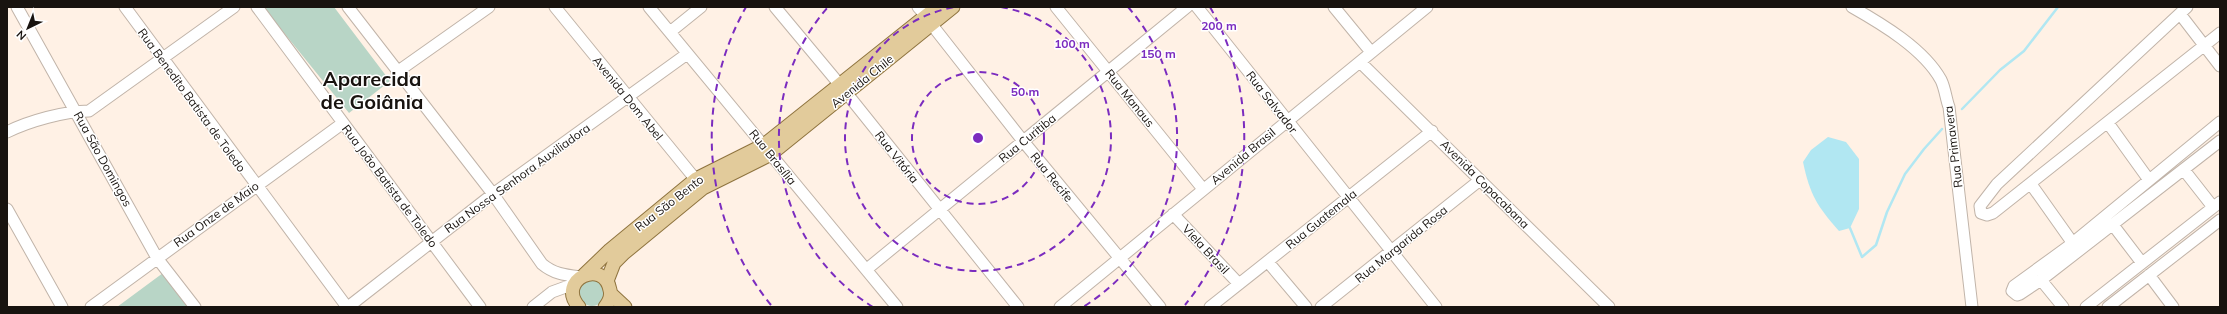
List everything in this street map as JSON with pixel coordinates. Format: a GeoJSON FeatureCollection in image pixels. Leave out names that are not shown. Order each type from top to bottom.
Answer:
{"type":"FeatureCollection","features":[{"type":"Feature","properties":{"kind":"main road","name":"Avenida Chile"},"geometry":{"type":"LineString","coordinates":[[767,149],[843,89],[937,7]]}},
{"type":"Feature","properties":{"kind":"main road","name":"Avenida Chile"},"geometry":{"type":"LineString","coordinates":[[925,16],[953,7]]}},
{"type":"Feature","properties":{"kind":"main road","name":"Rua São Bento"},"geometry":{"type":"LineString","coordinates":[[580,279],[610,250],[699,184],[767,149]]}},
{"type":"Feature","properties":{"kind":"main road","name":"Rua São Bento"},"geometry":{"type":"LineString","coordinates":[[607,281],[614,263],[699,184]]}},
{"type":"Feature","properties":{"kind":"main road"},"geometry":{"type":"LineString","coordinates":[[579,307],[573,297],[580,279],[599,275],[607,281],[611,294],[625,307]]}},
{"type":"Feature","properties":{"kind":"main road"},"geometry":{"type":"LineString","coordinates":[[605,307],[611,294]]}},
{"type":"Feature","properties":{"kind":"street","name":"Rua São Domingos"},"geometry":{"type":"LineString","coordinates":[[17,7],[77,111],[157,258],[195,307]]}},
{"type":"Feature","properties":{"kind":"street","name":"Rua Benedito Batista de Toledo"},"geometry":{"type":"LineString","coordinates":[[125,7],[256,186],[348,307]]}},
{"type":"Feature","properties":{"kind":"street"},"geometry":{"type":"LineString","coordinates":[[7,132],[18,127],[77,111],[89,111],[234,7]]}},
{"type":"Feature","properties":{"kind":"street","name":"Rua João Batista de Toledo"},"geometry":{"type":"LineString","coordinates":[[257,7],[480,307]]}},
{"type":"Feature","properties":{"kind":"street"},"geometry":{"type":"LineString","coordinates":[[348,7],[493,194],[542,264],[550,271],[580,279]]}},
{"type":"Feature","properties":{"kind":"street"},"geometry":{"type":"LineString","coordinates":[[398,72],[489,7]]}},
{"type":"Feature","properties":{"kind":"street","name":"Avenida Dom Abel"},"geometry":{"type":"LineString","coordinates":[[555,7],[627,98],[699,184]]}},
{"type":"Feature","properties":{"kind":"street","name":"Rua Brasília"},"geometry":{"type":"LineString","coordinates":[[649,7],[897,307]]}},
{"type":"Feature","properties":{"kind":"street"},"geometry":{"type":"LineString","coordinates":[[670,32],[701,7]]}},
{"type":"Feature","properties":{"kind":"street","name":"Rua Vitória"},"geometry":{"type":"LineString","coordinates":[[775,7],[843,89],[1018,307]]}},
{"type":"Feature","properties":{"kind":"street","name":"Rua Manaus"},"geometry":{"type":"LineString","coordinates":[[1056,7],[1203,190]]}},
{"type":"Feature","properties":{"kind":"street","name":"Rua Curitiba"},"geometry":{"type":"LineString","coordinates":[[867,269],[1187,7]]}},
{"type":"Feature","properties":{"kind":"street","name":"Rua Salvador"},"geometry":{"type":"LineString","coordinates":[[1197,7],[1347,198],[1393,251],[1436,307]]}},
{"type":"Feature","properties":{"kind":"street"},"geometry":{"type":"LineString","coordinates":[[1334,7],[1371,52]]}},
{"type":"Feature","properties":{"kind":"street","name":"Avenida Brasil"},"geometry":{"type":"LineString","coordinates":[[1060,307],[1427,7]]}},
{"type":"Feature","properties":{"kind":"street","name":"Rua Primavera"},"geometry":{"type":"LineString","coordinates":[[1852,7],[1877,21],[1922,55],[1941,81],[1949,107],[1972,307]]}},
{"type":"Feature","properties":{"kind":"street"},"geometry":{"type":"LineString","coordinates":[[2220,33],[2204,46],[2108,123],[1993,213],[1987,215],[1981,213],[1980,206],[1998,184],[2184,10],[2204,46],[2220,66]]}},
{"type":"Feature","properties":{"kind":"street","name":"Rua Recife"},"geometry":{"type":"LineString","coordinates":[[925,16],[1023,142],[1160,307]]}},
{"type":"Feature","properties":{"kind":"street","name":"Rua Nossa Senhora Auxiliadora"},"geometry":{"type":"LineString","coordinates":[[348,307],[493,194],[687,54]]}},
{"type":"Feature","properties":{"kind":"street","name":"Avenida Copacabana"},"geometry":{"type":"LineString","coordinates":[[1360,62],[1432,131],[1609,307]]}},
{"type":"Feature","properties":{"kind":"street"},"geometry":{"type":"LineString","coordinates":[[2220,122],[2072,242],[2014,286],[2012,291],[2017,295],[2020,294],[2041,280],[2220,141]]}},
{"type":"Feature","properties":{"kind":"street","name":"Rua Onze de Maio"},"geometry":{"type":"LineString","coordinates":[[91,307],[343,123]]}},
{"type":"Feature","properties":{"kind":"street"},"geometry":{"type":"LineString","coordinates":[[2108,123],[2149,180]]}},
{"type":"Feature","properties":{"kind":"street","name":"Rua Guatemala"},"geometry":{"type":"LineString","coordinates":[[1210,307],[1432,131]]}},
{"type":"Feature","properties":{"kind":"street"},"geometry":{"type":"LineString","coordinates":[[2086,307],[2217,204],[2184,170]]}},
{"type":"Feature","properties":{"kind":"street","name":"Rua Margarida Rosa"},"geometry":{"type":"LineString","coordinates":[[1321,307],[1480,180]]}},
{"type":"Feature","properties":{"kind":"street"},"geometry":{"type":"LineString","coordinates":[[2029,185],[2033,187],[2072,242]]}},
{"type":"Feature","properties":{"kind":"street"},"geometry":{"type":"LineString","coordinates":[[2130,195],[2138,206]]}},
{"type":"Feature","properties":{"kind":"street"},"geometry":{"type":"LineString","coordinates":[[7,209],[62,307]]}},
{"type":"Feature","properties":{"kind":"street","name":"Viela Brasil"},"geometry":{"type":"LineString","coordinates":[[1173,214],[1239,284]]}},
{"type":"Feature","properties":{"kind":"street"},"geometry":{"type":"LineString","coordinates":[[2108,307],[2220,220]]}},
{"type":"Feature","properties":{"kind":"street"},"geometry":{"type":"LineString","coordinates":[[2113,225],[2142,264]]}},
{"type":"Feature","properties":{"kind":"street"},"geometry":{"type":"LineString","coordinates":[[1268,262],[1306,307]]}},
{"type":"Feature","properties":{"kind":"street"},"geometry":{"type":"LineString","coordinates":[[2148,276],[2173,307]]}},
{"type":"Feature","properties":{"kind":"street","name":"Rua São Bento"},"geometry":{"type":"LineString","coordinates":[[533,307],[552,292],[580,279]]}},
{"type":"Feature","properties":{"kind":"street"},"geometry":{"type":"LineString","coordinates":[[2041,280],[2063,307]]}},
{"type":"Feature","properties":{"kind":"green space"},"geometry":{"type":"Polygon","coordinates":[[[263,7],[334,7],[390,81],[349,113],[263,7]]]}},
{"type":"Feature","properties":{"kind":"green space"},"geometry":{"type":"Polygon","coordinates":[[[163,273],[188,307],[117,307],[163,273]]]}},
{"type":"Feature","properties":{"kind":"green space"},"geometry":{"type":"Polygon","coordinates":[[[592,280],[601,284],[605,293],[601,302],[592,306],[583,302],[579,293],[583,284],[592,280]]]}},
{"type":"Feature","properties":{"kind":"water"},"geometry":{"type":"Polygon","coordinates":[[[1828,137],[1846,142],[1859,159],[1859,209],[1850,228],[1839,231],[1815,200],[1808,183],[1803,162],[1811,150],[1828,137]]]}},
{"type":"Feature","properties":{"kind":"waterway"},"geometry":{"type":"LineString","coordinates":[[1962,109],[2000,70],[2024,51],[2058,7]]}},
{"type":"Feature","properties":{"kind":"waterway"},"geometry":{"type":"LineString","coordinates":[[1850,228],[1862,257],[1876,245],[1887,212],[1905,174],[1924,149],[1942,129]]}},
{"type":"Feature","properties":{"kind":"district","name":"Aparecida de Goiânia"},"geometry":{"type":"Point","coordinates":[372,90]}}]}
